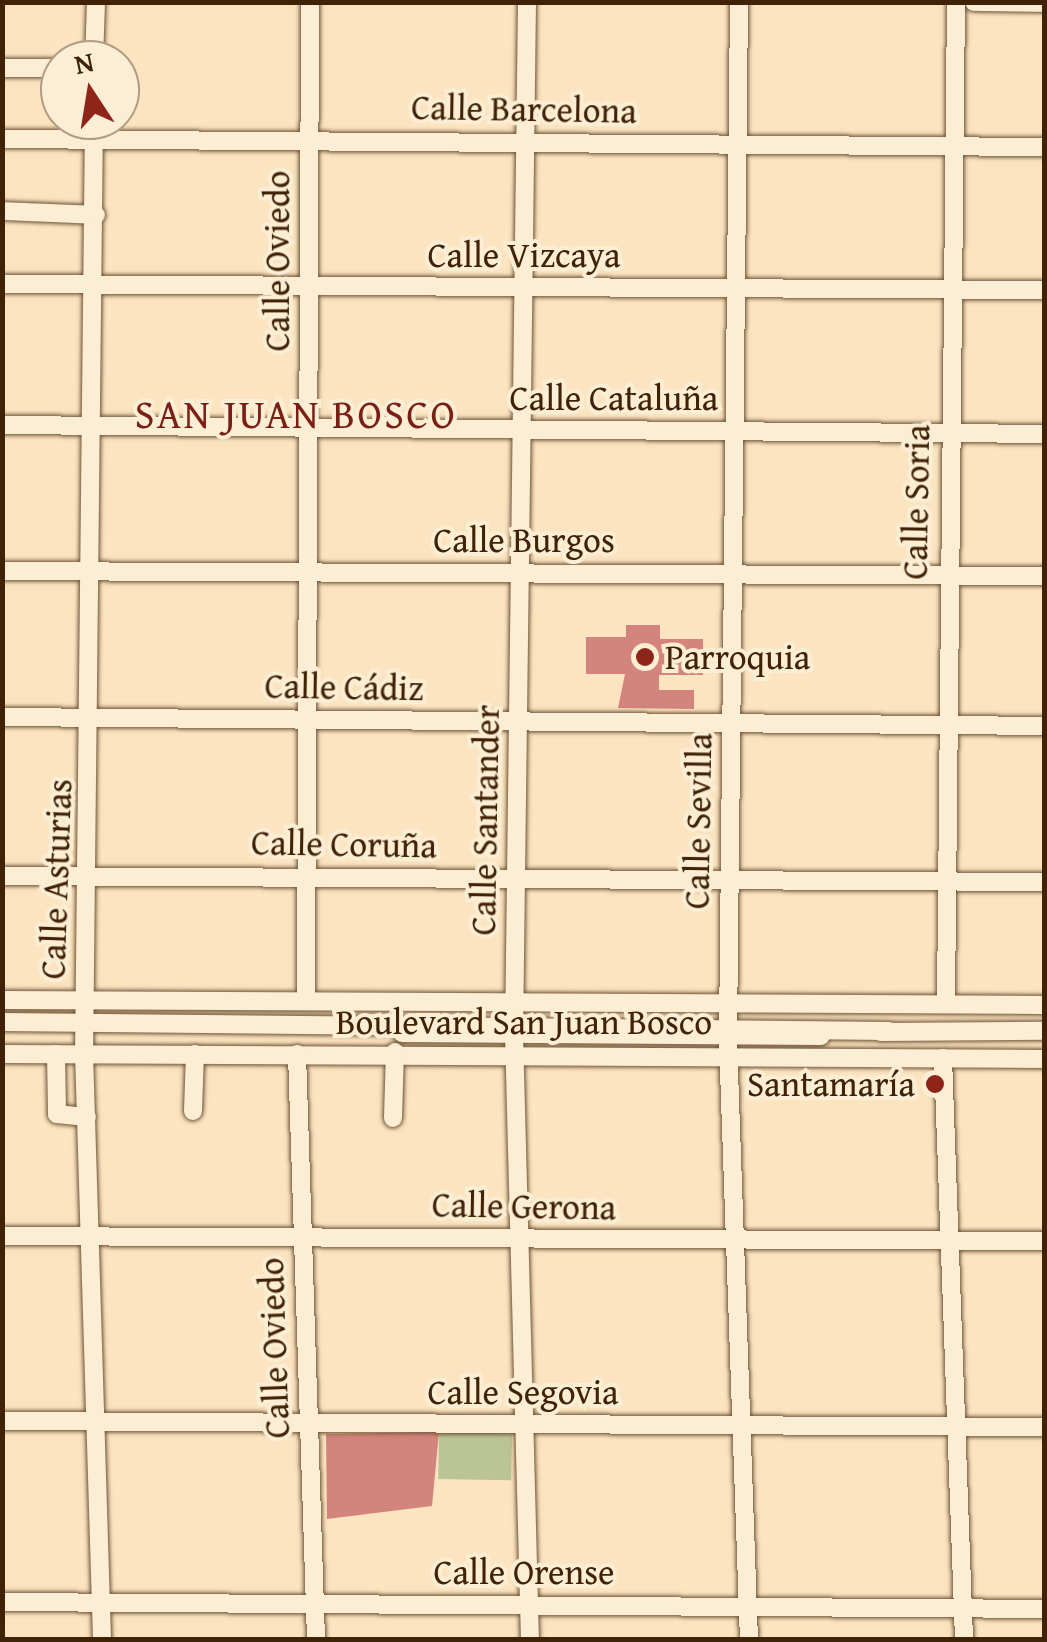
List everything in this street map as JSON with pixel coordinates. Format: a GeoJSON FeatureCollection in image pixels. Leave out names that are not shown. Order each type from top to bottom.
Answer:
{"type":"FeatureCollection","features":[{"type":"Feature","properties":{"kind":"street"},"geometry":{"type":"LineString","coordinates":[[95,40],[96,2]]}},
{"type":"Feature","properties":{"kind":"street","name":"Calle Oviedo"},"geometry":{"type":"LineString","coordinates":[[306,1000],[304,719],[310,2]]}},
{"type":"Feature","properties":{"kind":"street","name":"Calle Santander"},"geometry":{"type":"LineString","coordinates":[[526,2],[526,287],[514,1028],[530,1640]]}},
{"type":"Feature","properties":{"kind":"street","name":"Calle Sevilla"},"geometry":{"type":"LineString","coordinates":[[739,2],[729,1038],[732,1242],[748,1640]]}},
{"type":"Feature","properties":{"kind":"street","name":"Calle Soria"},"geometry":{"type":"LineString","coordinates":[[946,1004],[944,726],[956,2]]}},
{"type":"Feature","properties":{"kind":"street"},"geometry":{"type":"LineString","coordinates":[[974,2],[1044,3]]}},
{"type":"Feature","properties":{"kind":"street"},"geometry":{"type":"LineString","coordinates":[[2,68],[40,68]]}},
{"type":"Feature","properties":{"kind":"street","name":"Calle Barcelona"},"geometry":{"type":"LineString","coordinates":[[140,132],[525,143],[1044,147]]}},
{"type":"Feature","properties":{"kind":"street","name":"Calle Barcelona"},"geometry":{"type":"LineString","coordinates":[[2,138],[40,135]]}},
{"type":"Feature","properties":{"kind":"street","name":"Calle Asturias"},"geometry":{"type":"LineString","coordinates":[[94,140],[94,571],[84,1054],[102,1640]]}},
{"type":"Feature","properties":{"kind":"street"},"geometry":{"type":"LineString","coordinates":[[2,211],[96,215]]}},
{"type":"Feature","properties":{"kind":"street","name":"Calle Vizcaya"},"geometry":{"type":"LineString","coordinates":[[2,284],[1044,290]]}},
{"type":"Feature","properties":{"kind":"street","name":"Calle Cataluña"},"geometry":{"type":"LineString","coordinates":[[2,425],[1044,434]]}},
{"type":"Feature","properties":{"kind":"street","name":"Calle Burgos"},"geometry":{"type":"LineString","coordinates":[[2,571],[1044,576]]}},
{"type":"Feature","properties":{"kind":"street","name":"Calle Cádiz"},"geometry":{"type":"LineString","coordinates":[[2,717],[1044,726]]}},
{"type":"Feature","properties":{"kind":"street","name":"Calle Coruña"},"geometry":{"type":"LineString","coordinates":[[2,876],[1044,882]]}},
{"type":"Feature","properties":{"kind":"street","name":"Boulevard San Juan Bosco"},"geometry":{"type":"LineString","coordinates":[[2,1000],[306,1000],[514,1028],[729,1038],[943,1058],[1044,1059]]}},
{"type":"Feature","properties":{"kind":"street","name":"Boulevard San Juan Bosco"},"geometry":{"type":"LineString","coordinates":[[2,1054],[396,1052],[514,1028],[730,1002],[1044,1005]]}},
{"type":"Feature","properties":{"kind":"street"},"geometry":{"type":"LineString","coordinates":[[2,1022],[84,1026],[514,1028],[729,1038],[889,1031],[1044,1031]]}},
{"type":"Feature","properties":{"kind":"street"},"geometry":{"type":"LineString","coordinates":[[2,1030],[37,1025]]}},
{"type":"Feature","properties":{"kind":"street"},"geometry":{"type":"LineString","coordinates":[[393,1118],[396,1052]]}},
{"type":"Feature","properties":{"kind":"street"},"geometry":{"type":"LineString","coordinates":[[56,1054],[56,1114],[86,1117]]}},
{"type":"Feature","properties":{"kind":"street"},"geometry":{"type":"LineString","coordinates":[[194,1110],[196,1054]]}},
{"type":"Feature","properties":{"kind":"street","name":"Calle Oviedo"},"geometry":{"type":"LineString","coordinates":[[297,1054],[316,1640]]}},
{"type":"Feature","properties":{"kind":"street"},"geometry":{"type":"LineString","coordinates":[[943,1058],[964,1640]]}},
{"type":"Feature","properties":{"kind":"street"},"geometry":{"type":"LineString","coordinates":[[56,1078],[85,1077]]}},
{"type":"Feature","properties":{"kind":"street","name":"Calle Gerona"},"geometry":{"type":"LineString","coordinates":[[2,1236],[1044,1241]]}},
{"type":"Feature","properties":{"kind":"street","name":"Calle Segovia"},"geometry":{"type":"LineString","coordinates":[[2,1420],[1044,1427]]}},
{"type":"Feature","properties":{"kind":"street","name":"Calle Orense"},"geometry":{"type":"LineString","coordinates":[[2,1602],[1044,1609]]}},
{"type":"Feature","properties":{"kind":"green space"},"geometry":{"type":"Polygon","coordinates":[[[439,1432],[512,1433],[511,1480],[438,1479],[439,1432]]]}},
{"type":"Feature","properties":{"kind":"building","name":"Parroquia"},"geometry":{"type":"Polygon","coordinates":[[[626,625],[660,625],[660,639],[703,639],[703,675],[659,675],[659,690],[694,690],[694,709],[618,708],[625,674],[586,674],[586,637],[626,637],[626,625]]]}},
{"type":"Feature","properties":{"kind":"building"},"geometry":{"type":"Polygon","coordinates":[[[439,1432],[432,1506],[327,1519],[326,1434],[439,1432]]]}},
{"type":"Feature","properties":{"kind":"place","name":"Parroquia"},"geometry":{"type":"Point","coordinates":[645,657]}},
{"type":"Feature","properties":{"kind":"place","name":"Santamaría"},"geometry":{"type":"Point","coordinates":[935,1084]}},
{"type":"Feature","properties":{"kind":"district","name":"SAN JUAN BOSCO"},"geometry":{"type":"Point","coordinates":[296,414]}}]}
